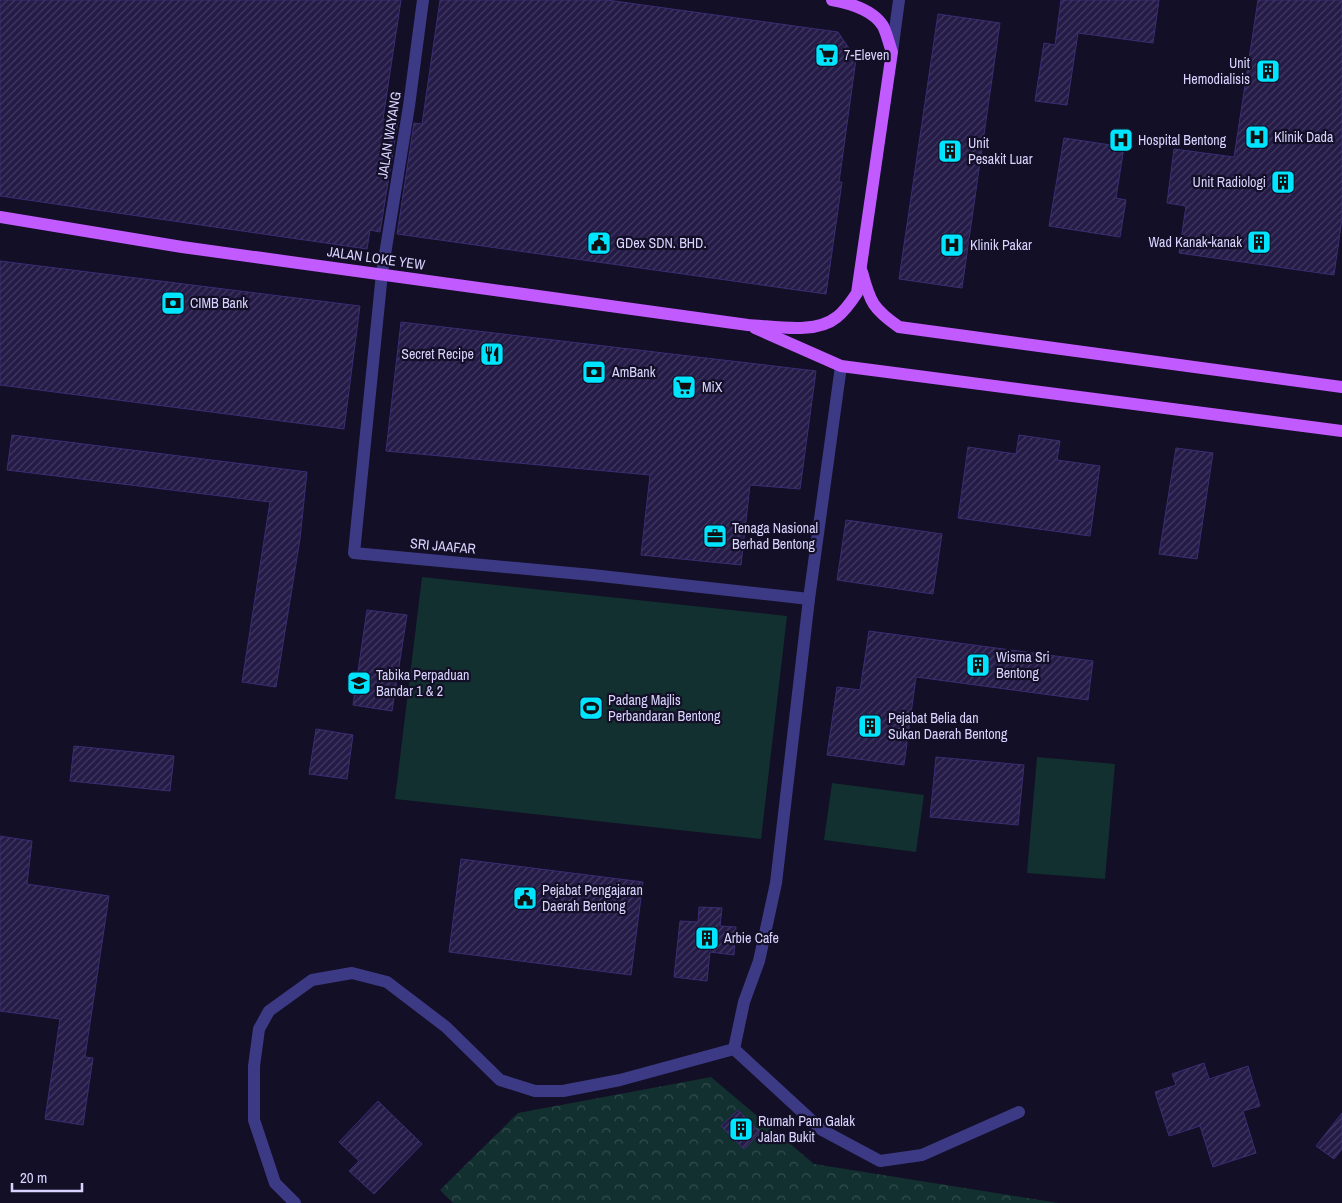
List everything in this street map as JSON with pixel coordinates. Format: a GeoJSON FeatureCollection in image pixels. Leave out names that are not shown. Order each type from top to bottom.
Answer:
{"type":"FeatureCollection","features":[{"type":"Feature","properties":{"kind":"main road"},"geometry":{"type":"LineString","coordinates":[[748,325],[812,327],[835,319],[857,293],[892,52],[882,26],[868,12],[841,1]]}},
{"type":"Feature","properties":{"kind":"main road","name":"JALAN LOKE YEW"},"geometry":{"type":"LineString","coordinates":[[0,218],[182,247],[382,273],[748,325]]}},
{"type":"Feature","properties":{"kind":"main road"},"geometry":{"type":"LineString","coordinates":[[861,270],[870,301],[884,316],[899,327],[1342,387]]}},
{"type":"Feature","properties":{"kind":"main road"},"geometry":{"type":"LineString","coordinates":[[748,325],[842,366],[1342,431]]}},
{"type":"Feature","properties":{"kind":"street","name":"JALAN WAYANG"},"geometry":{"type":"LineString","coordinates":[[382,273],[409,106],[423,0]]}},
{"type":"Feature","properties":{"kind":"street"},"geometry":{"type":"LineString","coordinates":[[892,52],[899,0]]}},
{"type":"Feature","properties":{"kind":"street","name":"SRI JAAFAR"},"geometry":{"type":"LineString","coordinates":[[382,273],[354,553],[592,575],[809,599]]}},
{"type":"Feature","properties":{"kind":"street"},"geometry":{"type":"LineString","coordinates":[[734,1049],[744,1002],[759,961],[776,883],[809,599],[842,366]]}},
{"type":"Feature","properties":{"kind":"street"},"geometry":{"type":"LineString","coordinates":[[294,1203],[275,1183],[254,1120],[254,1066],[259,1029],[269,1011],[312,980],[352,973],[387,982],[446,1027],[500,1080],[534,1091],[563,1090],[620,1080],[734,1049]]}},
{"type":"Feature","properties":{"kind":"street"},"geometry":{"type":"LineString","coordinates":[[734,1049],[822,1130],[880,1161],[922,1155],[1019,1112]]}},
{"type":"Feature","properties":{"kind":"green space","name":"Padang Majlis Perbandaran Bentong"},"geometry":{"type":"Polygon","coordinates":[[[422,577],[787,616],[761,839],[395,799],[422,577]]]}},
{"type":"Feature","properties":{"kind":"green space"},"geometry":{"type":"Polygon","coordinates":[[[1037,757],[1115,764],[1105,879],[1027,873],[1037,757]]]}},
{"type":"Feature","properties":{"kind":"green space"},"geometry":{"type":"Polygon","coordinates":[[[832,783],[924,795],[916,852],[824,840],[832,783]]]}},
{"type":"Feature","properties":{"kind":"green space"},"geometry":{"type":"Polygon","coordinates":[[[711,1077],[814,1164],[1059,1203],[453,1203],[440,1190],[518,1113],[711,1077]]]}},
{"type":"Feature","properties":{"kind":"building"},"geometry":{"type":"Polygon","coordinates":[[[0,0],[401,0],[383,119],[398,121],[380,232],[370,230],[367,249],[0,196],[0,0]]]}},
{"type":"Feature","properties":{"kind":"building"},"geometry":{"type":"Polygon","coordinates":[[[440,0],[607,0],[838,32],[856,59],[839,182],[842,182],[826,294],[397,234],[414,123],[422,124],[440,0]]]}},
{"type":"Feature","properties":{"kind":"building"},"geometry":{"type":"Polygon","coordinates":[[[1061,0],[1159,0],[1153,43],[1078,33],[1067,105],[1035,101],[1044,43],[1055,45],[1061,0]]]}},
{"type":"Feature","properties":{"kind":"building"},"geometry":{"type":"Polygon","coordinates":[[[1258,0],[1342,0],[1342,219],[1334,275],[1179,253],[1186,206],[1167,203],[1174,149],[1234,157],[1258,0]]]}},
{"type":"Feature","properties":{"kind":"building","name":"Unit Pesakit Luar"},"geometry":{"type":"Polygon","coordinates":[[[938,14],[1000,23],[962,288],[899,279],[938,14]]]}},
{"type":"Feature","properties":{"kind":"building"},"geometry":{"type":"Polygon","coordinates":[[[1064,138],[1124,147],[1116,198],[1126,200],[1120,237],[1049,226],[1064,138]]]}},
{"type":"Feature","properties":{"kind":"building"},"geometry":{"type":"Polygon","coordinates":[[[0,261],[360,306],[344,429],[0,385],[0,261]]]}},
{"type":"Feature","properties":{"kind":"building"},"geometry":{"type":"Polygon","coordinates":[[[401,322],[816,371],[800,489],[750,485],[741,565],[641,555],[650,475],[386,451],[401,322]]]}},
{"type":"Feature","properties":{"kind":"building"},"geometry":{"type":"Polygon","coordinates":[[[12,435],[307,472],[300,539],[276,687],[242,682],[270,502],[7,470],[12,435]]]}},
{"type":"Feature","properties":{"kind":"building"},"geometry":{"type":"Polygon","coordinates":[[[1019,435],[1060,441],[1057,460],[1100,466],[1090,536],[958,518],[968,447],[1016,454],[1019,435]]]}},
{"type":"Feature","properties":{"kind":"building"},"geometry":{"type":"Polygon","coordinates":[[[1176,448],[1213,453],[1197,559],[1159,554],[1176,448]]]}},
{"type":"Feature","properties":{"kind":"building"},"geometry":{"type":"Polygon","coordinates":[[[846,520],[942,534],[933,594],[837,580],[846,520]]]}},
{"type":"Feature","properties":{"kind":"building"},"geometry":{"type":"Polygon","coordinates":[[[367,610],[407,615],[392,711],[353,705],[367,610]]]}},
{"type":"Feature","properties":{"kind":"building"},"geometry":{"type":"Polygon","coordinates":[[[869,631],[1093,661],[1088,700],[916,677],[904,765],[827,755],[837,687],[860,690],[869,631]]]}},
{"type":"Feature","properties":{"kind":"building"},"geometry":{"type":"Polygon","coordinates":[[[316,729],[353,735],[347,779],[309,774],[316,729]]]}},
{"type":"Feature","properties":{"kind":"building"},"geometry":{"type":"Polygon","coordinates":[[[74,746],[174,756],[170,791],[70,781],[74,746]]]}},
{"type":"Feature","properties":{"kind":"building"},"geometry":{"type":"Polygon","coordinates":[[[936,757],[1024,765],[1018,825],[930,817],[936,757]]]}},
{"type":"Feature","properties":{"kind":"building"},"geometry":{"type":"Polygon","coordinates":[[[0,836],[32,841],[27,884],[109,896],[85,1057],[93,1058],[83,1125],[45,1119],[60,1019],[0,1011],[0,836]]]}},
{"type":"Feature","properties":{"kind":"building"},"geometry":{"type":"Polygon","coordinates":[[[461,859],[643,882],[631,975],[449,952],[461,859]]]}},
{"type":"Feature","properties":{"kind":"building","name":"Arbie Cafe"},"geometry":{"type":"Polygon","coordinates":[[[699,907],[722,908],[720,926],[736,927],[734,955],[710,952],[707,981],[674,977],[680,921],[698,922],[699,907]]]}},
{"type":"Feature","properties":{"kind":"building"},"geometry":{"type":"Polygon","coordinates":[[[1204,1063],[1209,1079],[1248,1066],[1260,1106],[1243,1111],[1256,1153],[1213,1167],[1200,1126],[1169,1136],[1155,1092],[1176,1085],[1172,1074],[1204,1063]]]}},
{"type":"Feature","properties":{"kind":"building"},"geometry":{"type":"Polygon","coordinates":[[[378,1101],[422,1144],[374,1194],[349,1171],[359,1161],[339,1142],[378,1101]]]}},
{"type":"Feature","properties":{"kind":"building","name":"Rumah Pam Galak Jalan Bukit"},"geometry":{"type":"Polygon","coordinates":[[[738,1110],[760,1133],[744,1149],[721,1126],[738,1110]]]}},
{"type":"Feature","properties":{"kind":"building"},"geometry":{"type":"Polygon","coordinates":[[[1342,1113],[1342,1149],[1334,1159],[1316,1146],[1342,1113]]]}},
{"type":"Feature","properties":{"kind":"place","name":"7-Eleven"},"geometry":{"type":"Point","coordinates":[827,55]}},
{"type":"Feature","properties":{"kind":"place","name":"Unit Hemodialisis"},"geometry":{"type":"Point","coordinates":[1268,71]}},
{"type":"Feature","properties":{"kind":"place","name":"Klinik Dada"},"geometry":{"type":"Point","coordinates":[1257,137]}},
{"type":"Feature","properties":{"kind":"place","name":"Hospital Bentong"},"geometry":{"type":"Point","coordinates":[1121,140]}},
{"type":"Feature","properties":{"kind":"place","name":"Unit Pesakit Luar"},"geometry":{"type":"Point","coordinates":[950,151]}},
{"type":"Feature","properties":{"kind":"place","name":"Unit Radiologi"},"geometry":{"type":"Point","coordinates":[1283,182]}},
{"type":"Feature","properties":{"kind":"place","name":"Wad Kanak-kanak"},"geometry":{"type":"Point","coordinates":[1259,242]}},
{"type":"Feature","properties":{"kind":"place","name":"GDex SDN. BHD."},"geometry":{"type":"Point","coordinates":[599,243]}},
{"type":"Feature","properties":{"kind":"place","name":"Klinik Pakar"},"geometry":{"type":"Point","coordinates":[952,245]}},
{"type":"Feature","properties":{"kind":"place","name":"CIMB Bank"},"geometry":{"type":"Point","coordinates":[173,303]}},
{"type":"Feature","properties":{"kind":"place","name":"Secret Recipe"},"geometry":{"type":"Point","coordinates":[492,354]}},
{"type":"Feature","properties":{"kind":"place","name":"AmBank"},"geometry":{"type":"Point","coordinates":[594,372]}},
{"type":"Feature","properties":{"kind":"place","name":"MiX"},"geometry":{"type":"Point","coordinates":[684,387]}},
{"type":"Feature","properties":{"kind":"place","name":"Tenaga Nasional Berhad Bentong"},"geometry":{"type":"Point","coordinates":[715,536]}},
{"type":"Feature","properties":{"kind":"place","name":"Wisma Sri Bentong"},"geometry":{"type":"Point","coordinates":[978,665]}},
{"type":"Feature","properties":{"kind":"place","name":"Tabika Perpaduan Bandar 1 & 2"},"geometry":{"type":"Point","coordinates":[359,683]}},
{"type":"Feature","properties":{"kind":"place","name":"Padang Majlis Perbandaran Bentong"},"geometry":{"type":"Point","coordinates":[591,708]}},
{"type":"Feature","properties":{"kind":"place","name":"Pejabat Belia dan Sukan Daerah Bentong"},"geometry":{"type":"Point","coordinates":[870,726]}},
{"type":"Feature","properties":{"kind":"place","name":"Pejabat Pengajaran Daerah Bentong"},"geometry":{"type":"Point","coordinates":[525,898]}},
{"type":"Feature","properties":{"kind":"place","name":"Arbie Cafe"},"geometry":{"type":"Point","coordinates":[707,938]}},
{"type":"Feature","properties":{"kind":"place","name":"Rumah Pam Galak Jalan Bukit"},"geometry":{"type":"Point","coordinates":[741,1129]}}]}
